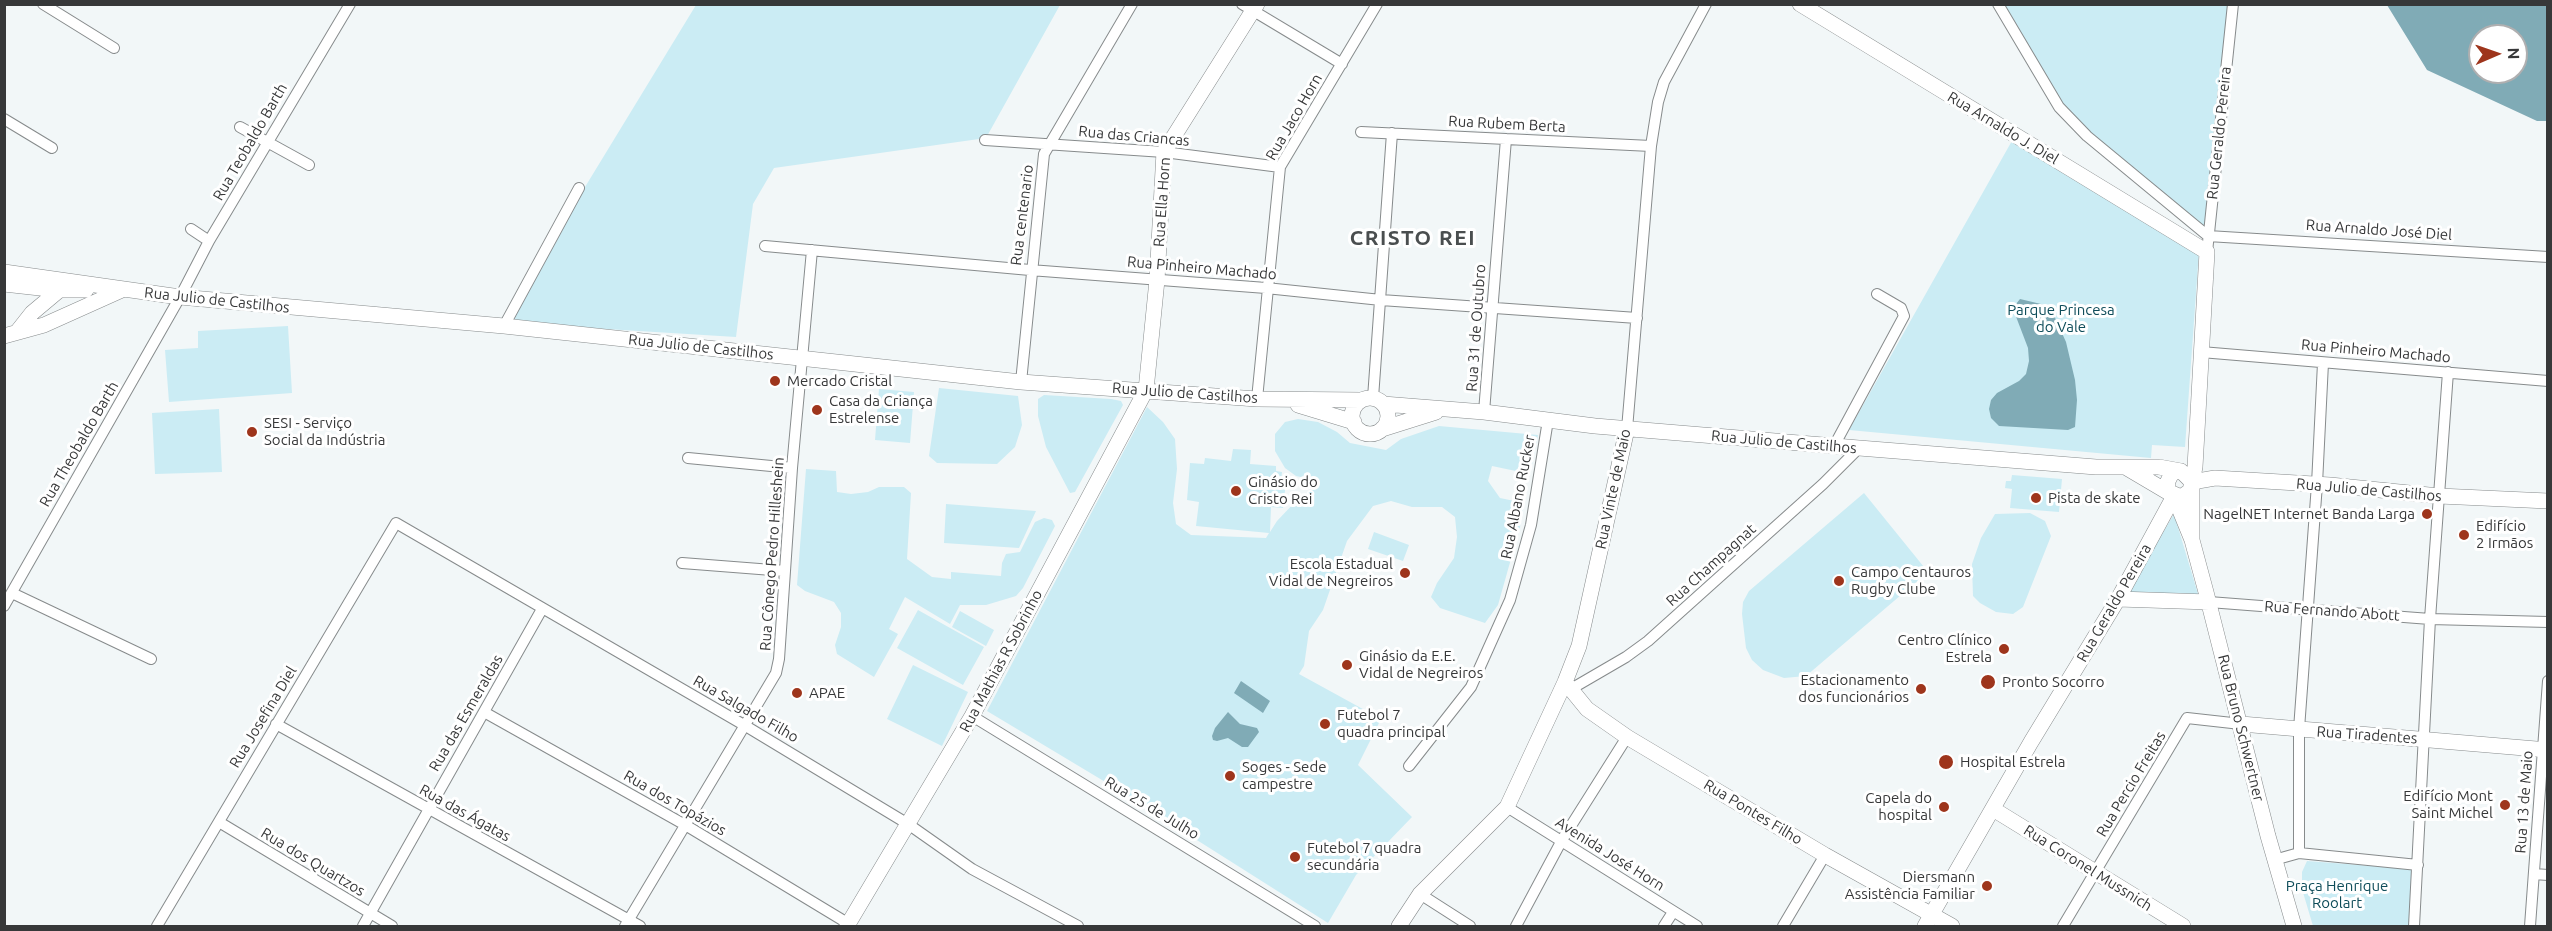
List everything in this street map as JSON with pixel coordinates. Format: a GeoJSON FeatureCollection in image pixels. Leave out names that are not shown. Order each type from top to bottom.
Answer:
{"type":"FeatureCollection","features":[{"type":"Feature","properties":{"kind":"main road","name":"Rua Arnaldo J. Diel"},"geometry":{"type":"LineString","coordinates":[[1800,4],[2207,252]]}},
{"type":"Feature","properties":{"kind":"main road","name":"Rua Ella Horn"},"geometry":{"type":"LineString","coordinates":[[1146,390],[1157,279],[1164,152],[1251,7]]}},
{"type":"Feature","properties":{"kind":"main road","name":"Rua Geraldo Pereira"},"geometry":{"type":"LineString","coordinates":[[1929,921],[2118,599],[2174,496],[2167,488],[2167,480],[2172,473],[2186,477],[2186,467],[2195,441],[2207,252]]}},
{"type":"Feature","properties":{"kind":"main road","name":"Rua Julio de Castilhos"},"geometry":{"type":"LineString","coordinates":[[4,272],[55,284],[504,326],[1021,382],[1257,399],[1372,401],[1627,429],[2096,467],[2159,467],[2186,477],[2317,484],[2439,496],[2547,501]]}},
{"type":"Feature","properties":{"kind":"main road","name":"Rua Julio de Castilhos"},"geometry":{"type":"LineString","coordinates":[[4,284],[20,286],[74,281],[122,290]]}},
{"type":"Feature","properties":{"kind":"main road"},"geometry":{"type":"LineString","coordinates":[[11,334],[32,313],[55,284],[64,305],[63,312],[57,319]]}},
{"type":"Feature","properties":{"kind":"main road"},"geometry":{"type":"LineString","coordinates":[[20,286],[31,303],[32,313]]}},
{"type":"Feature","properties":{"kind":"main road"},"geometry":{"type":"LineString","coordinates":[[11,334],[31,330],[122,290]]}},
{"type":"Feature","properties":{"kind":"main road","name":"Rua Mathias R Sobrinho"},"geometry":{"type":"LineString","coordinates":[[848,925],[972,716],[1146,390]]}},
{"type":"Feature","properties":{"kind":"main road","name":"Rua Julio de Castilhos"},"geometry":{"type":"LineString","coordinates":[[1281,399],[1354,422]]}},
{"type":"Feature","properties":{"kind":"main road"},"geometry":{"type":"LineString","coordinates":[[1372,401],[1387,409],[1388,420],[1377,432],[1366,433],[1354,422],[1354,410],[1372,401]]}},
{"type":"Feature","properties":{"kind":"main road","name":"Rua Julio de Castilhos"},"geometry":{"type":"LineString","coordinates":[[1382,429],[1444,409]]}},
{"type":"Feature","properties":{"kind":"main road","name":"Rua Vinte de Maio"},"geometry":{"type":"LineString","coordinates":[[1398,927],[1420,894],[1507,807],[1568,685],[1579,646],[1627,429]]}},
{"type":"Feature","properties":{"kind":"main road","name":"Rua Julio de Castilhos"},"geometry":{"type":"LineString","coordinates":[[2124,467],[2174,496]]}},
{"type":"Feature","properties":{"kind":"main road"},"geometry":{"type":"LineString","coordinates":[[2174,496],[2181,497],[2189,493],[2186,477]]}},
{"type":"Feature","properties":{"kind":"main road","name":"Rua Bruno Schwertner"},"geometry":{"type":"LineString","coordinates":[[2186,477],[2192,540]]}},
{"type":"Feature","properties":{"kind":"main road","name":"Rua Bruno Schwertner"},"geometry":{"type":"LineString","coordinates":[[2174,496],[2192,540],[2274,860],[2294,923]]}},
{"type":"Feature","properties":{"kind":"main road","name":"Rua Fernando Abott"},"geometry":{"type":"LineString","coordinates":[[2118,599],[2185,599],[2209,602]]}},
{"type":"Feature","properties":{"kind":"main road"},"geometry":{"type":"LineString","coordinates":[[2185,599],[2215,625]]}},
{"type":"Feature","properties":{"kind":"main road","name":"Rua Pontes Filho"},"geometry":{"type":"LineString","coordinates":[[1568,685],[1587,708],[1627,737],[1825,855],[1929,921],[1952,927]]}},
{"type":"Feature","properties":{"kind":"main road","name":"Rua Tiradentes"},"geometry":{"type":"LineString","coordinates":[[2241,724],[2545,749]]}},
{"type":"Feature","properties":{"kind":"main road","name":"Rua Coronel Mussnich"},"geometry":{"type":"LineString","coordinates":[[1994,809],[2183,927]]}},
{"type":"Feature","properties":{"kind":"street"},"geometry":{"type":"LineString","coordinates":[[43,4],[114,48]]}},
{"type":"Feature","properties":{"kind":"street","name":"Rua Teobaldo Barth"},"geometry":{"type":"LineString","coordinates":[[180,297],[209,241],[266,142],[350,4]]}},
{"type":"Feature","properties":{"kind":"street","name":"Rua centenario"},"geometry":{"type":"LineString","coordinates":[[1021,382],[1030,270],[1044,154],[1132,4]]}},
{"type":"Feature","properties":{"kind":"street","name":"Rua Jaco Horn"},"geometry":{"type":"LineString","coordinates":[[1257,399],[1266,288],[1280,167],[1377,4]]}},
{"type":"Feature","properties":{"kind":"street","name":"Rua Vinte de Maio"},"geometry":{"type":"LineString","coordinates":[[1627,429],[1651,146],[1658,102],[1664,82],[1706,4]]}},
{"type":"Feature","properties":{"kind":"street"},"geometry":{"type":"LineString","coordinates":[[1998,4],[2059,106],[2088,136],[2208,236]]}},
{"type":"Feature","properties":{"kind":"street","name":"Rua Geraldo Pereira"},"geometry":{"type":"LineString","coordinates":[[2207,252],[2233,4]]}},
{"type":"Feature","properties":{"kind":"street"},"geometry":{"type":"LineString","coordinates":[[1251,7],[1342,64]]}},
{"type":"Feature","properties":{"kind":"street"},"geometry":{"type":"LineString","coordinates":[[4,119],[52,148]]}},
{"type":"Feature","properties":{"kind":"street"},"geometry":{"type":"LineString","coordinates":[[240,126],[309,165]]}},
{"type":"Feature","properties":{"kind":"street","name":"Rua Rubem Berta"},"geometry":{"type":"LineString","coordinates":[[1361,132],[1651,146]]}},
{"type":"Feature","properties":{"kind":"street"},"geometry":{"type":"LineString","coordinates":[[1372,401],[1392,134]]}},
{"type":"Feature","properties":{"kind":"street","name":"Rua 31 de Outubro"},"geometry":{"type":"LineString","coordinates":[[1484,412],[1506,139]]}},
{"type":"Feature","properties":{"kind":"street","name":"Rua das Criancas"},"geometry":{"type":"LineString","coordinates":[[985,140],[1164,152],[1280,167]]}},
{"type":"Feature","properties":{"kind":"street"},"geometry":{"type":"LineString","coordinates":[[504,326],[579,189]]}},
{"type":"Feature","properties":{"kind":"street"},"geometry":{"type":"LineString","coordinates":[[191,229],[209,241]]}},
{"type":"Feature","properties":{"kind":"street","name":"Rua Arnaldo José Diel"},"geometry":{"type":"LineString","coordinates":[[2208,236],[2547,257]]}},
{"type":"Feature","properties":{"kind":"street","name":"Rua Pinheiro Machado"},"geometry":{"type":"LineString","coordinates":[[765,246],[1266,288],[1381,300],[1637,318]]}},
{"type":"Feature","properties":{"kind":"street","name":"Rua Cônego Pedro Hilleshein"},"geometry":{"type":"LineString","coordinates":[[627,923],[687,826],[776,673],[779,659],[792,468],[812,250]]}},
{"type":"Feature","properties":{"kind":"street"},"geometry":{"type":"LineString","coordinates":[[1834,446],[1904,316],[1902,308],[1877,294]]}},
{"type":"Feature","properties":{"kind":"street","name":"Rua Theobaldo Barth"},"geometry":{"type":"LineString","coordinates":[[4,606],[180,297]]}},
{"type":"Feature","properties":{"kind":"street","name":"Rua Pinheiro Machado"},"geometry":{"type":"LineString","coordinates":[[2201,352],[2547,381]]}},
{"type":"Feature","properties":{"kind":"street"},"geometry":{"type":"LineString","coordinates":[[2299,853],[2299,729],[2317,484],[2323,363]]}},
{"type":"Feature","properties":{"kind":"street"},"geometry":{"type":"LineString","coordinates":[[2414,927],[2430,619],[2448,372]]}},
{"type":"Feature","properties":{"kind":"street","name":"Rua Albano Rucker"},"geometry":{"type":"LineString","coordinates":[[1409,766],[1471,687],[1510,600],[1531,525],[1548,420]]}},
{"type":"Feature","properties":{"kind":"street","name":"Rua Champagnat"},"geometry":{"type":"LineString","coordinates":[[1568,685],[1626,657],[1648,641],[1823,484],[1859,448]]}},
{"type":"Feature","properties":{"kind":"street"},"geometry":{"type":"LineString","coordinates":[[688,458],[792,468]]}},
{"type":"Feature","properties":{"kind":"street","name":"Rua Salgado Filho"},"geometry":{"type":"LineString","coordinates":[[396,523],[744,725],[908,824],[972,869],[1078,927]]}},
{"type":"Feature","properties":{"kind":"street","name":"Rua Josefina Diel"},"geometry":{"type":"LineString","coordinates":[[157,927],[396,523]]}},
{"type":"Feature","properties":{"kind":"street"},"geometry":{"type":"LineString","coordinates":[[682,563],[785,571]]}},
{"type":"Feature","properties":{"kind":"street"},"geometry":{"type":"LineString","coordinates":[[12,593],[151,659]]}},
{"type":"Feature","properties":{"kind":"street","name":"Rua Fernando Abott"},"geometry":{"type":"LineString","coordinates":[[2209,602],[2430,619],[2547,622]]}},
{"type":"Feature","properties":{"kind":"street","name":"Rua das Esmeraldas"},"geometry":{"type":"LineString","coordinates":[[363,927],[542,609]]}},
{"type":"Feature","properties":{"kind":"street","name":"Rua 13 de Maio"},"geometry":{"type":"LineString","coordinates":[[2530,927],[2545,749],[2547,681]]}},
{"type":"Feature","properties":{"kind":"street","name":"Rua dos Topázios"},"geometry":{"type":"LineString","coordinates":[[484,712],[687,826],[848,925]]}},
{"type":"Feature","properties":{"kind":"street","name":"Rua 25 de Julho"},"geometry":{"type":"LineString","coordinates":[[972,716],[1315,927]]}},
{"type":"Feature","properties":{"kind":"street","name":"Rua Tiradentes"},"geometry":{"type":"LineString","coordinates":[[2187,718],[2241,724]]}},
{"type":"Feature","properties":{"kind":"street","name":"Rua Percio Freitas"},"geometry":{"type":"LineString","coordinates":[[2063,927],[2187,718]]}},
{"type":"Feature","properties":{"kind":"street","name":"Rua das Ágatas"},"geometry":{"type":"LineString","coordinates":[[276,724],[627,923],[640,927]]}},
{"type":"Feature","properties":{"kind":"street"},"geometry":{"type":"LineString","coordinates":[[1516,927],[1562,840],[1627,737]]}},
{"type":"Feature","properties":{"kind":"street","name":"Avenida José Horn"},"geometry":{"type":"LineString","coordinates":[[1507,807],[1697,927]]}},
{"type":"Feature","properties":{"kind":"street","name":"Rua dos Quartzos"},"geometry":{"type":"LineString","coordinates":[[219,822],[392,927]]}},
{"type":"Feature","properties":{"kind":"street"},"geometry":{"type":"LineString","coordinates":[[2274,860],[2299,853],[2418,865]]}},
{"type":"Feature","properties":{"kind":"street"},"geometry":{"type":"LineString","coordinates":[[1783,927],[1825,855]]}},
{"type":"Feature","properties":{"kind":"street"},"geometry":{"type":"LineString","coordinates":[[2534,874],[2547,874]]}},
{"type":"Feature","properties":{"kind":"street"},"geometry":{"type":"LineString","coordinates":[[1420,894],[1470,927]]}},
{"type":"Feature","properties":{"kind":"street"},"geometry":{"type":"LineString","coordinates":[[1664,927],[1673,912]]}},
{"type":"Feature","properties":{"kind":"green space"},"geometry":{"type":"Polygon","coordinates":[[[696,5],[1060,5],[986,138],[774,168],[753,204],[736,337],[509,323],[585,187],[696,5]]]}},
{"type":"Feature","properties":{"kind":"green space"},"geometry":{"type":"Polygon","coordinates":[[[1998,5],[2233,5],[2208,236],[2059,107],[1998,5]]]}},
{"type":"Feature","properties":{"kind":"green space","name":"Parque Princesa do Vale"},"geometry":{"type":"Polygon","coordinates":[[[2013,139],[2199,251],[2185,447],[2152,445],[2151,458],[1849,430],[2013,139]]]}},
{"type":"Feature","properties":{"kind":"green space"},"geometry":{"type":"Polygon","coordinates":[[[288,326],[292,393],[169,402],[165,350],[198,348],[198,331],[288,326]]]}},
{"type":"Feature","properties":{"kind":"green space"},"geometry":{"type":"Polygon","coordinates":[[[939,388],[1018,396],[1022,425],[1015,447],[997,464],[937,463],[929,456],[939,388]]]}},
{"type":"Feature","properties":{"kind":"green space"},"geometry":{"type":"Polygon","coordinates":[[[879,389],[914,392],[910,443],[875,440],[879,389]]]}},
{"type":"Feature","properties":{"kind":"green space"},"geometry":{"type":"Polygon","coordinates":[[[1044,395],[1111,399],[1121,401],[1123,405],[1075,492],[1070,493],[1046,447],[1038,416],[1038,399],[1044,395]]]}},
{"type":"Feature","properties":{"kind":"green space"},"geometry":{"type":"Polygon","coordinates":[[[1147,407],[1163,422],[1175,439],[1177,469],[1173,503],[1176,524],[1191,535],[1266,538],[1269,533],[1196,526],[1199,502],[1187,500],[1190,463],[1204,464],[1205,458],[1231,461],[1233,449],[1251,450],[1250,464],[1276,466],[1276,471],[1282,472],[1281,481],[1286,482],[1283,508],[1271,507],[1270,532],[1295,502],[1315,487],[1310,479],[1296,476],[1285,468],[1275,451],[1275,434],[1285,422],[1298,419],[1318,422],[1337,432],[1350,443],[1386,450],[1401,439],[1439,426],[1538,435],[1530,474],[1492,466],[1488,481],[1500,498],[1524,503],[1520,527],[1498,605],[1485,623],[1440,608],[1431,597],[1437,583],[1454,558],[1457,537],[1455,517],[1442,507],[1412,507],[1391,501],[1373,506],[1347,541],[1323,610],[1309,631],[1304,666],[1299,674],[1381,719],[1358,765],[1412,817],[1356,875],[1328,923],[1102,780],[987,711],[1147,407]]]}},
{"type":"Feature","properties":{"kind":"green space"},"geometry":{"type":"Polygon","coordinates":[[[219,409],[222,472],[155,474],[152,413],[219,409]]]}},
{"type":"Feature","properties":{"kind":"green space"},"geometry":{"type":"Polygon","coordinates":[[[806,469],[836,471],[837,492],[851,494],[868,492],[879,487],[904,487],[911,493],[907,559],[932,577],[951,579],[951,572],[1001,576],[1002,563],[1006,554],[1020,552],[1035,522],[1044,518],[1052,520],[1055,526],[1023,588],[1016,596],[986,605],[960,605],[950,624],[905,597],[889,629],[898,634],[874,677],[837,654],[835,645],[841,627],[841,613],[834,602],[805,591],[797,585],[806,469]]]}},
{"type":"Feature","properties":{"kind":"green space","name":"Pista de skate"},"geometry":{"type":"Polygon","coordinates":[[[2012,475],[2062,479],[2059,512],[2010,508],[2012,489],[2005,488],[2006,481],[2011,481],[2012,475]]]}},
{"type":"Feature","properties":{"kind":"green space","name":"Campo Centauros Rugby Clube"},"geometry":{"type":"Polygon","coordinates":[[[1864,493],[1928,572],[1806,676],[1784,678],[1763,670],[1752,660],[1746,648],[1742,614],[1743,602],[1749,591],[1864,493]]]}},
{"type":"Feature","properties":{"kind":"green space"},"geometry":{"type":"Polygon","coordinates":[[[946,504],[1036,511],[1019,548],[944,543],[946,504]]]}},
{"type":"Feature","properties":{"kind":"green space"},"geometry":{"type":"Polygon","coordinates":[[[2030,513],[2045,521],[2051,536],[2023,607],[2013,614],[1996,612],[1973,596],[1972,564],[1981,538],[1995,514],[2030,513]]]}},
{"type":"Feature","properties":{"kind":"green space"},"geometry":{"type":"Polygon","coordinates":[[[2174,514],[2198,594],[2127,593],[2174,514]]]}},
{"type":"Feature","properties":{"kind":"green space"},"geometry":{"type":"Polygon","coordinates":[[[1374,532],[1409,545],[1403,561],[1368,549],[1374,532]]]}},
{"type":"Feature","properties":{"kind":"green space"},"geometry":{"type":"Polygon","coordinates":[[[918,610],[984,647],[963,685],[897,648],[918,610]]]}},
{"type":"Feature","properties":{"kind":"green space"},"geometry":{"type":"Polygon","coordinates":[[[960,611],[994,630],[986,646],[952,627],[960,611]]]}},
{"type":"Feature","properties":{"kind":"green space"},"geometry":{"type":"Polygon","coordinates":[[[913,665],[968,692],[942,746],[887,719],[913,665]]]}},
{"type":"Feature","properties":{"kind":"green space","name":"Praça Henrique Roolart"},"geometry":{"type":"Polygon","coordinates":[[[2307,861],[2412,869],[2409,926],[2313,926],[2302,889],[2302,872],[2307,861]]]}},
{"type":"Feature","properties":{"kind":"shaded area"},"geometry":{"type":"Polygon","coordinates":[[[2387,5],[2547,5],[2547,121],[2537,121],[2427,70],[2387,5]]]}},
{"type":"Feature","properties":{"kind":"shaded area"},"geometry":{"type":"Polygon","coordinates":[[[2020,299],[2041,304],[2052,311],[2066,342],[2077,400],[2075,427],[2068,430],[1999,426],[1991,418],[1989,409],[1991,400],[1997,393],[2019,381],[2026,374],[2029,361],[2028,348],[2015,314],[2016,304],[2020,299]]]}},
{"type":"Feature","properties":{"kind":"shaded area"},"geometry":{"type":"Polygon","coordinates":[[[1241,681],[1270,701],[1263,713],[1234,693],[1241,681]]]}},
{"type":"Feature","properties":{"kind":"shaded area"},"geometry":{"type":"Polygon","coordinates":[[[1228,712],[1240,724],[1257,728],[1259,732],[1248,747],[1242,747],[1228,738],[1213,740],[1215,728],[1228,712]]]}},
{"type":"Feature","properties":{"kind":"place","name":"Mercado Cristal"},"geometry":{"type":"Point","coordinates":[775,381]}},
{"type":"Feature","properties":{"kind":"place","name":"Casa da Criança Estrelense"},"geometry":{"type":"Point","coordinates":[817,410]}},
{"type":"Feature","properties":{"kind":"place","name":"SESI - Serviço Social da Indústria"},"geometry":{"type":"Point","coordinates":[252,432]}},
{"type":"Feature","properties":{"kind":"place","name":"Ginásio do Cristo Rei"},"geometry":{"type":"Point","coordinates":[1236,491]}},
{"type":"Feature","properties":{"kind":"place","name":"Pista de skate"},"geometry":{"type":"Point","coordinates":[2036,498]}},
{"type":"Feature","properties":{"kind":"place","name":"NagelNET Internet Banda Larga"},"geometry":{"type":"Point","coordinates":[2427,514]}},
{"type":"Feature","properties":{"kind":"place","name":"Edifício 2 Irmãos"},"geometry":{"type":"Point","coordinates":[2464,535]}},
{"type":"Feature","properties":{"kind":"place","name":"Escola Estadual Vidal de Negreiros"},"geometry":{"type":"Point","coordinates":[1405,573]}},
{"type":"Feature","properties":{"kind":"place","name":"Campo Centauros Rugby Clube"},"geometry":{"type":"Point","coordinates":[1839,581]}},
{"type":"Feature","properties":{"kind":"place","name":"Centro Clínico Estrela"},"geometry":{"type":"Point","coordinates":[2004,649]}},
{"type":"Feature","properties":{"kind":"place","name":"Ginásio da E.E. Vidal de Negreiros"},"geometry":{"type":"Point","coordinates":[1347,665]}},
{"type":"Feature","properties":{"kind":"place","name":"Pronto Socorro"},"geometry":{"type":"Point","coordinates":[1988,682]}},
{"type":"Feature","properties":{"kind":"place","name":"Estacionamento dos funcionários"},"geometry":{"type":"Point","coordinates":[1921,689]}},
{"type":"Feature","properties":{"kind":"place","name":"APAE"},"geometry":{"type":"Point","coordinates":[797,693]}},
{"type":"Feature","properties":{"kind":"place","name":"Futebol 7 quadra principal"},"geometry":{"type":"Point","coordinates":[1325,724]}},
{"type":"Feature","properties":{"kind":"place","name":"Hospital Estrela"},"geometry":{"type":"Point","coordinates":[1946,762]}},
{"type":"Feature","properties":{"kind":"place","name":"Soges - Sede campestre"},"geometry":{"type":"Point","coordinates":[1230,776]}},
{"type":"Feature","properties":{"kind":"place","name":"Edifício Mont Saint Michel"},"geometry":{"type":"Point","coordinates":[2505,805]}},
{"type":"Feature","properties":{"kind":"place","name":"Capela do hospital"},"geometry":{"type":"Point","coordinates":[1944,807]}},
{"type":"Feature","properties":{"kind":"place","name":"Futebol 7 quadra secundária"},"geometry":{"type":"Point","coordinates":[1295,857]}},
{"type":"Feature","properties":{"kind":"place","name":"Diersmann Assistência Familiar"},"geometry":{"type":"Point","coordinates":[1987,886]}},
{"type":"Feature","properties":{"kind":"district","name":"CRISTO REI"},"geometry":{"type":"Point","coordinates":[1413,238]}}]}
